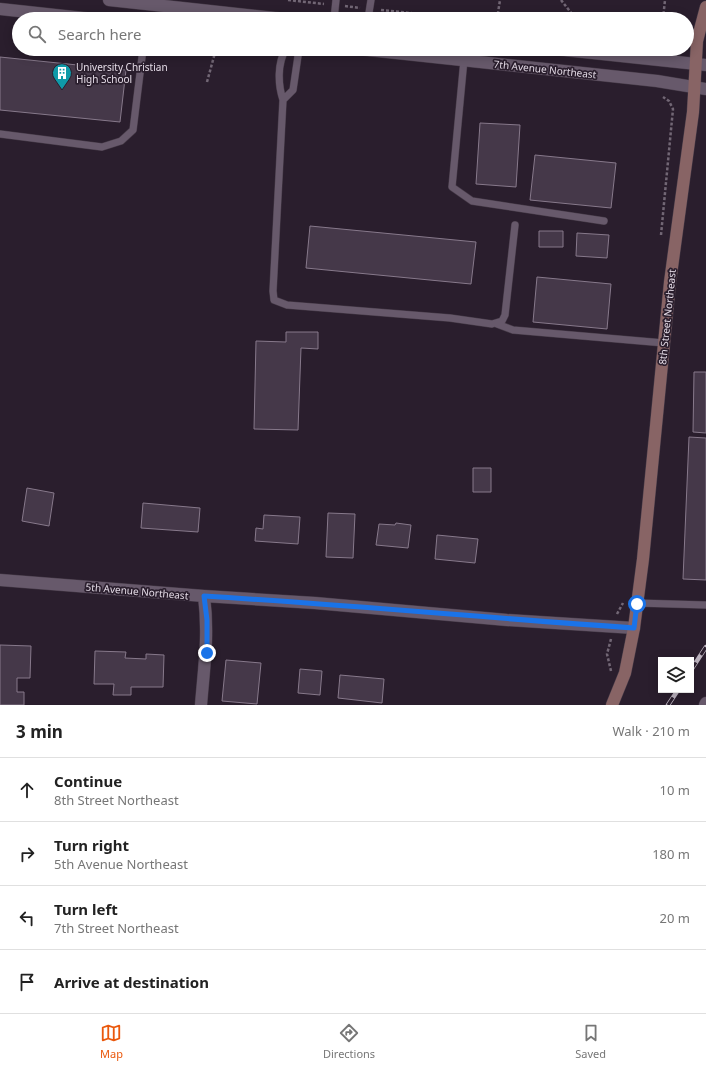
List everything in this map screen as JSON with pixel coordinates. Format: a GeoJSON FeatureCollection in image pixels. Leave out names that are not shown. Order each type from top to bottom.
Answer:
{"type":"FeatureCollection","features":[{"type":"Feature","properties":{"kind":"main road","name":"8th Street Northeast"},"geometry":{"type":"LineString","coordinates":[[612,705],[625,673],[634,628],[670,282],[700,88],[701,64],[697,41],[706,8]]}},
{"type":"Feature","properties":{"kind":"street"},"geometry":{"type":"LineString","coordinates":[[109,0],[220,12]]}},
{"type":"Feature","properties":{"kind":"street"},"geometry":{"type":"LineString","coordinates":[[6,6],[46,12]]}},
{"type":"Feature","properties":{"kind":"street","name":"7th Avenue Northeast"},"geometry":{"type":"LineString","coordinates":[[471,56],[700,88]]}},
{"type":"Feature","properties":{"kind":"street","name":"7th Avenue Northeast"},"geometry":{"type":"LineString","coordinates":[[623,56],[701,64]]}},
{"type":"Feature","properties":{"kind":"street","name":"5th Avenue Northeast"},"geometry":{"type":"LineString","coordinates":[[0,580],[315,603],[507,620],[634,628]]}},
{"type":"Feature","properties":{"kind":"street"},"geometry":{"type":"LineString","coordinates":[[201,705],[207,653],[207,620],[204,596]]}},
{"type":"Feature","properties":{"kind":"lane"},"geometry":{"type":"LineString","coordinates":[[335,12],[336,0]]}},
{"type":"Feature","properties":{"kind":"lane"},"geometry":{"type":"LineString","coordinates":[[369,12],[370,0]]}},
{"type":"Feature","properties":{"kind":"lane"},"geometry":{"type":"LineString","coordinates":[[0,134],[102,147],[121,141],[133,130],[142,56]]}},
{"type":"Feature","properties":{"kind":"lane"},"geometry":{"type":"LineString","coordinates":[[283,56],[278,86],[283,100],[273,291],[274,300],[287,305],[450,318],[497,324],[513,330],[664,343]]}},
{"type":"Feature","properties":{"kind":"lane"},"geometry":{"type":"LineString","coordinates":[[283,100],[294,90],[298,56]]}},
{"type":"Feature","properties":{"kind":"lane"},"geometry":{"type":"LineString","coordinates":[[464,56],[452,187],[472,201],[604,221]]}},
{"type":"Feature","properties":{"kind":"lane"},"geometry":{"type":"LineString","coordinates":[[497,324],[502,321],[505,315],[515,226]]}},
{"type":"Feature","properties":{"kind":"lane"},"geometry":{"type":"LineString","coordinates":[[637,604],[706,605]]}},
{"type":"Feature","properties":{"kind":"path"},"geometry":{"type":"LineString","coordinates":[[498,12],[500,0]]}},
{"type":"Feature","properties":{"kind":"path"},"geometry":{"type":"LineString","coordinates":[[561,0],[570,12]]}},
{"type":"Feature","properties":{"kind":"path"},"geometry":{"type":"LineString","coordinates":[[664,12],[665,0]]}},
{"type":"Feature","properties":{"kind":"path"},"geometry":{"type":"LineString","coordinates":[[207,82],[214,56]]}},
{"type":"Feature","properties":{"kind":"building","name":"University Christian High School"},"geometry":{"type":"Polygon","coordinates":[[[0,57],[126,70],[120,122],[0,110],[0,57]]]}},
{"type":"Feature","properties":{"kind":"building"},"geometry":{"type":"Polygon","coordinates":[[[480,123],[520,125],[516,187],[476,184],[480,123]]]}},
{"type":"Feature","properties":{"kind":"building"},"geometry":{"type":"Polygon","coordinates":[[[535,155],[616,163],[611,208],[530,200],[535,155]]]}},
{"type":"Feature","properties":{"kind":"building"},"geometry":{"type":"Polygon","coordinates":[[[310,226],[476,242],[471,284],[306,268],[310,226]]]}},
{"type":"Feature","properties":{"kind":"building"},"geometry":{"type":"Polygon","coordinates":[[[539,231],[563,231],[563,247],[539,247],[539,231]]]}},
{"type":"Feature","properties":{"kind":"building"},"geometry":{"type":"Polygon","coordinates":[[[577,233],[609,235],[607,258],[576,256],[577,233]]]}},
{"type":"Feature","properties":{"kind":"building"},"geometry":{"type":"Polygon","coordinates":[[[537,277],[611,284],[607,329],[533,322],[537,277]]]}},
{"type":"Feature","properties":{"kind":"building"},"geometry":{"type":"Polygon","coordinates":[[[286,332],[318,332],[318,349],[301,348],[298,430],[254,429],[256,341],[286,342],[286,332]]]}},
{"type":"Feature","properties":{"kind":"building"},"geometry":{"type":"Polygon","coordinates":[[[694,372],[706,372],[706,433],[693,432],[694,372]]]}},
{"type":"Feature","properties":{"kind":"building"},"geometry":{"type":"Polygon","coordinates":[[[689,437],[706,438],[706,580],[683,579],[689,437]]]}},
{"type":"Feature","properties":{"kind":"building"},"geometry":{"type":"Polygon","coordinates":[[[473,468],[491,468],[491,492],[473,492],[473,468]]]}},
{"type":"Feature","properties":{"kind":"building"},"geometry":{"type":"Polygon","coordinates":[[[27,488],[54,493],[49,526],[22,521],[27,488]]]}},
{"type":"Feature","properties":{"kind":"building"},"geometry":{"type":"Polygon","coordinates":[[[143,503],[200,508],[198,532],[141,528],[143,503]]]}},
{"type":"Feature","properties":{"kind":"building"},"geometry":{"type":"Polygon","coordinates":[[[328,513],[355,514],[353,558],[326,557],[328,513]]]}},
{"type":"Feature","properties":{"kind":"building"},"geometry":{"type":"Polygon","coordinates":[[[264,515],[300,517],[298,544],[255,541],[256,528],[263,529],[264,515]]]}},
{"type":"Feature","properties":{"kind":"building"},"geometry":{"type":"Polygon","coordinates":[[[396,523],[411,525],[408,548],[376,545],[379,524],[395,525],[396,523]]]}},
{"type":"Feature","properties":{"kind":"building"},"geometry":{"type":"Polygon","coordinates":[[[437,535],[478,539],[475,563],[435,559],[437,535]]]}},
{"type":"Feature","properties":{"kind":"building"},"geometry":{"type":"Polygon","coordinates":[[[0,645],[31,646],[30,678],[17,678],[17,692],[24,692],[24,705],[0,705],[0,645]]]}},
{"type":"Feature","properties":{"kind":"building"},"geometry":{"type":"Polygon","coordinates":[[[95,651],[126,652],[125,658],[146,659],[146,654],[164,655],[163,687],[131,687],[131,695],[113,695],[114,684],[94,684],[95,651]]]}},
{"type":"Feature","properties":{"kind":"building"},"geometry":{"type":"Polygon","coordinates":[[[226,660],[261,663],[257,704],[222,701],[226,660]]]}},
{"type":"Feature","properties":{"kind":"building"},"geometry":{"type":"Polygon","coordinates":[[[300,669],[322,671],[320,695],[298,693],[300,669]]]}},
{"type":"Feature","properties":{"kind":"building"},"geometry":{"type":"Polygon","coordinates":[[[340,675],[384,679],[382,703],[338,698],[340,675]]]}},
{"type":"Feature","properties":{"kind":"railway"},"geometry":{"type":"LineString","coordinates":[[694,665],[706,647]]}},
{"type":"Feature","properties":{"kind":"railway"},"geometry":{"type":"LineString","coordinates":[[668,705],[676,693]]}},
{"type":"Feature","properties":{"kind":"place","name":"University Christian High School"},"geometry":{"type":"Point","coordinates":[62,90]}},
{"type":"Feature","properties":{"kind":"route"},"geometry":{"type":"LineString","coordinates":[[207,653],[207,620],[204,596],[315,603],[507,620],[634,628],[637,604]]}}]}
